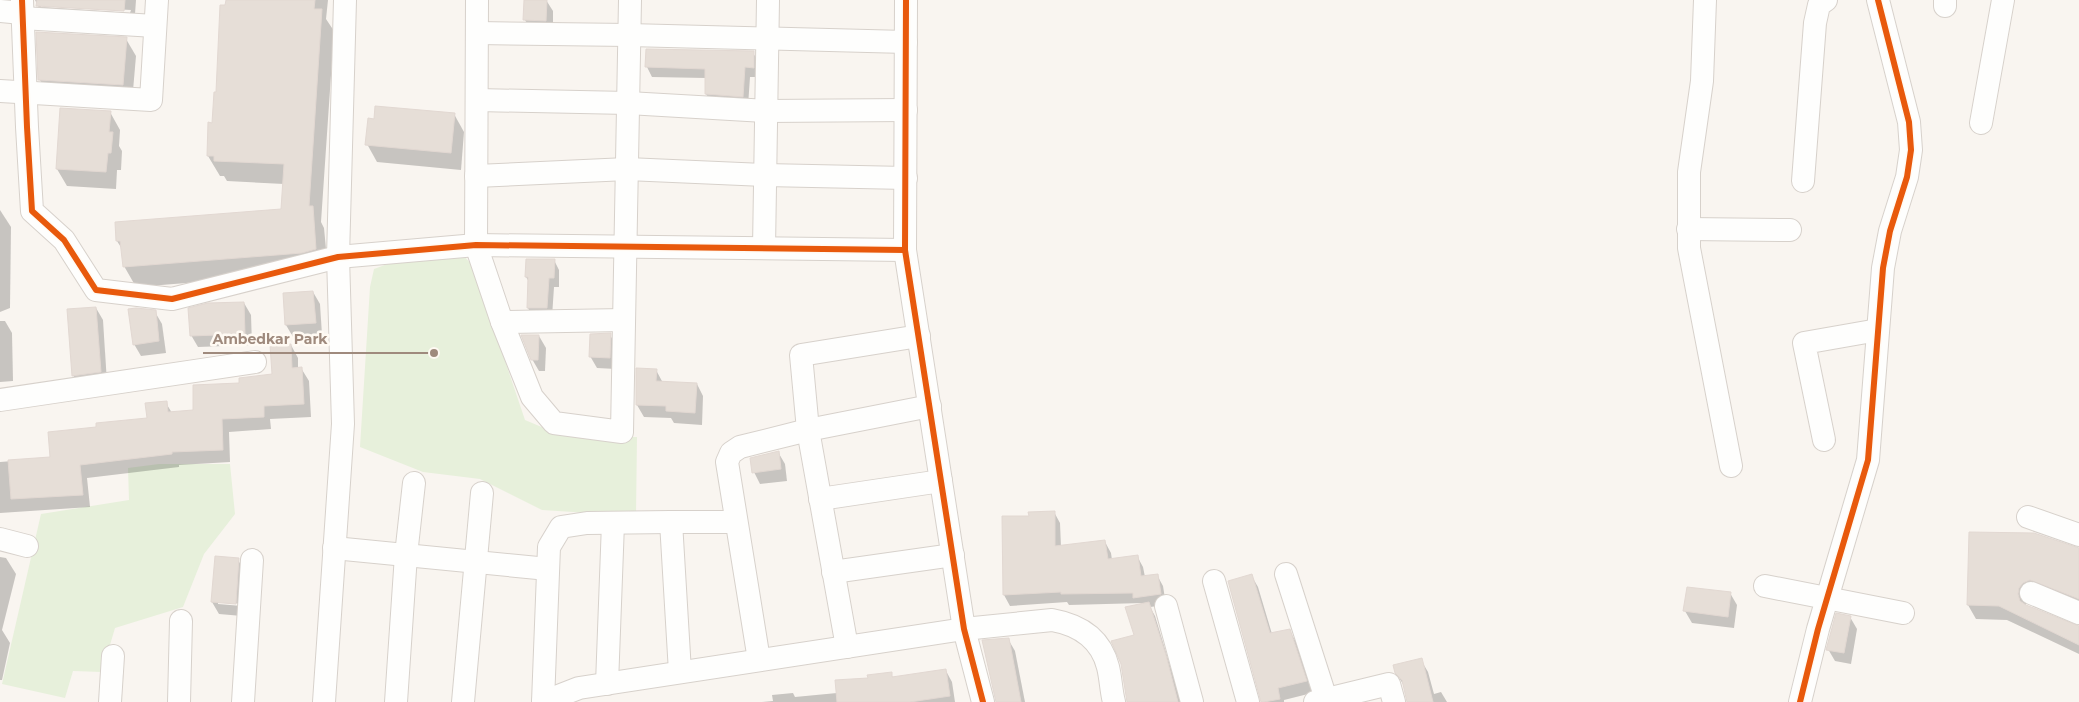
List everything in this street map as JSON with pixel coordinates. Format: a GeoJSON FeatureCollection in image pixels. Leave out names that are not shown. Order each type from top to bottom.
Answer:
{"type":"FeatureCollection","features":[{"type":"Feature","properties":{"kind":"street"},"geometry":{"type":"LineString","coordinates":[[0,91],[151,100],[157,0]]}},
{"type":"Feature","properties":{"kind":"street"},"geometry":{"type":"LineString","coordinates":[[324,702],[343,424],[338,257],[345,0]]}},
{"type":"Feature","properties":{"kind":"street"},"geometry":{"type":"LineString","coordinates":[[477,0],[476,245],[502,322],[532,397],[554,423],[622,432],[630,0]]}},
{"type":"Feature","properties":{"kind":"street"},"geometry":{"type":"LineString","coordinates":[[764,248],[768,0]]}},
{"type":"Feature","properties":{"kind":"street"},"geometry":{"type":"LineString","coordinates":[[906,0],[905,250],[964,629],[983,702]]}},
{"type":"Feature","properties":{"kind":"street"},"geometry":{"type":"LineString","coordinates":[[1705,0],[1702,81],[1689,172],[1689,248],[1731,466]]}},
{"type":"Feature","properties":{"kind":"street"},"geometry":{"type":"LineString","coordinates":[[1803,181],[1815,23],[1819,5],[1826,0]]}},
{"type":"Feature","properties":{"kind":"street"},"geometry":{"type":"LineString","coordinates":[[1800,702],[1818,629],[1868,460],[1883,268],[1890,231],[1908,177],[1911,150],[1909,122],[1878,0]]}},
{"type":"Feature","properties":{"kind":"street"},"geometry":{"type":"LineString","coordinates":[[1980,123],[2003,0]]}},
{"type":"Feature","properties":{"kind":"street"},"geometry":{"type":"LineString","coordinates":[[155,26],[17,10],[25,92],[32,211],[64,240],[96,290],[172,299],[338,257],[476,245],[905,250]]}},
{"type":"Feature","properties":{"kind":"street"},"geometry":{"type":"LineString","coordinates":[[477,34],[629,35],[767,40],[906,42]]}},
{"type":"Feature","properties":{"kind":"street"},"geometry":{"type":"LineString","coordinates":[[477,100],[628,103],[766,111],[906,110]]}},
{"type":"Feature","properties":{"kind":"street"},"geometry":{"type":"LineString","coordinates":[[476,176],[627,169],[765,175],[906,178]]}},
{"type":"Feature","properties":{"kind":"street"},"geometry":{"type":"LineString","coordinates":[[1688,229],[1790,230]]}},
{"type":"Feature","properties":{"kind":"street"},"geometry":{"type":"LineString","coordinates":[[502,322],[624,320]]}},
{"type":"Feature","properties":{"kind":"street"},"geometry":{"type":"LineString","coordinates":[[1824,440],[1804,343],[1878,330]]}},
{"type":"Feature","properties":{"kind":"street"},"geometry":{"type":"LineString","coordinates":[[847,647],[808,430],[802,355],[919,336]]}},
{"type":"Feature","properties":{"kind":"street"},"geometry":{"type":"LineString","coordinates":[[0,400],[255,362]]}},
{"type":"Feature","properties":{"kind":"street"},"geometry":{"type":"LineString","coordinates":[[759,660],[727,462],[731,453],[740,447],[808,430],[930,406]]}},
{"type":"Feature","properties":{"kind":"street"},"geometry":{"type":"LineString","coordinates":[[820,499],[941,481]]}},
{"type":"Feature","properties":{"kind":"street"},"geometry":{"type":"LineString","coordinates":[[396,702],[406,555],[414,483]]}},
{"type":"Feature","properties":{"kind":"street"},"geometry":{"type":"LineString","coordinates":[[463,702],[474,562],[482,494]]}},
{"type":"Feature","properties":{"kind":"street"},"geometry":{"type":"LineString","coordinates":[[2028,517],[2079,535]]}},
{"type":"Feature","properties":{"kind":"street"},"geometry":{"type":"LineString","coordinates":[[672,522],[680,672]]}},
{"type":"Feature","properties":{"kind":"street"},"geometry":{"type":"LineString","coordinates":[[736,522],[587,523],[561,527],[549,547],[543,702],[580,688],[964,629],[1052,620],[1067,623],[1089,634],[1108,666],[1114,702]]}},
{"type":"Feature","properties":{"kind":"street"},"geometry":{"type":"LineString","coordinates":[[607,684],[613,523]]}},
{"type":"Feature","properties":{"kind":"street"},"geometry":{"type":"LineString","coordinates":[[0,539],[27,546]]}},
{"type":"Feature","properties":{"kind":"street"},"geometry":{"type":"LineString","coordinates":[[334,548],[548,569]]}},
{"type":"Feature","properties":{"kind":"street"},"geometry":{"type":"LineString","coordinates":[[833,572],[952,555]]}},
{"type":"Feature","properties":{"kind":"street"},"geometry":{"type":"LineString","coordinates":[[242,702],[252,560]]}},
{"type":"Feature","properties":{"kind":"street"},"geometry":{"type":"LineString","coordinates":[[1286,574],[1323,701],[1389,684],[1394,702]]}},
{"type":"Feature","properties":{"kind":"street"},"geometry":{"type":"LineString","coordinates":[[1214,581],[1248,702]]}},
{"type":"Feature","properties":{"kind":"street"},"geometry":{"type":"LineString","coordinates":[[1765,586],[1903,613]]}},
{"type":"Feature","properties":{"kind":"street"},"geometry":{"type":"LineString","coordinates":[[2031,593],[2079,613]]}},
{"type":"Feature","properties":{"kind":"street"},"geometry":{"type":"LineString","coordinates":[[1166,606],[1192,702]]}},
{"type":"Feature","properties":{"kind":"street"},"geometry":{"type":"LineString","coordinates":[[178,702],[181,622]]}},
{"type":"Feature","properties":{"kind":"street"},"geometry":{"type":"LineString","coordinates":[[110,702],[113,656]]}},
{"type":"Feature","properties":{"kind":"green space"},"geometry":{"type":"Polygon","coordinates":[[[463,255],[473,266],[525,420],[563,436],[637,437],[636,516],[542,510],[480,479],[423,472],[360,447],[370,287],[374,269],[409,256],[463,255]]]}},
{"type":"Feature","properties":{"kind":"green space"},"geometry":{"type":"Polygon","coordinates":[[[159,464],[230,464],[235,514],[204,554],[183,607],[115,628],[102,672],[73,671],[65,698],[2,684],[41,514],[129,500],[128,468],[159,464]]]}},
{"type":"Feature","properties":{"kind":"building"},"geometry":{"type":"Polygon","coordinates":[[[37,0],[125,0],[124,11],[36,6],[37,0]]]}},
{"type":"Feature","properties":{"kind":"building"},"geometry":{"type":"Polygon","coordinates":[[[226,0],[315,0],[314,9],[322,9],[309,206],[313,206],[316,249],[302,253],[123,267],[120,241],[116,241],[115,222],[281,209],[284,164],[214,161],[214,156],[207,156],[208,122],[212,123],[214,92],[216,92],[220,5],[225,5],[226,0]]]}},
{"type":"Feature","properties":{"kind":"building"},"geometry":{"type":"Polygon","coordinates":[[[524,0],[547,0],[546,21],[523,20],[524,0]]]}},
{"type":"Feature","properties":{"kind":"building"},"geometry":{"type":"Polygon","coordinates":[[[36,32],[127,37],[123,85],[38,80],[36,32]]]}},
{"type":"Feature","properties":{"kind":"building"},"geometry":{"type":"Polygon","coordinates":[[[646,49],[754,51],[754,68],[745,67],[743,97],[705,94],[705,69],[645,67],[646,49]]]}},
{"type":"Feature","properties":{"kind":"building"},"geometry":{"type":"Polygon","coordinates":[[[375,106],[455,113],[451,153],[365,145],[368,118],[374,119],[375,106]]]}},
{"type":"Feature","properties":{"kind":"building"},"geometry":{"type":"Polygon","coordinates":[[[60,108],[111,111],[109,132],[113,132],[111,153],[108,153],[106,172],[56,169],[60,108]]]}},
{"type":"Feature","properties":{"kind":"building"},"geometry":{"type":"Polygon","coordinates":[[[526,259],[555,259],[554,278],[549,278],[547,308],[527,308],[528,277],[525,277],[526,259]]]}},
{"type":"Feature","properties":{"kind":"building"},"geometry":{"type":"Polygon","coordinates":[[[313,291],[316,323],[285,325],[283,293],[313,291]]]}},
{"type":"Feature","properties":{"kind":"building"},"geometry":{"type":"Polygon","coordinates":[[[244,302],[245,334],[190,336],[188,308],[208,303],[244,302]]]}},
{"type":"Feature","properties":{"kind":"building"},"geometry":{"type":"Polygon","coordinates":[[[96,307],[101,372],[72,376],[67,309],[96,307]]]}},
{"type":"Feature","properties":{"kind":"building"},"geometry":{"type":"Polygon","coordinates":[[[128,309],[156,310],[159,341],[133,345],[128,309]]]}},
{"type":"Feature","properties":{"kind":"building"},"geometry":{"type":"Polygon","coordinates":[[[611,333],[610,358],[589,357],[590,334],[611,333]]]}},
{"type":"Feature","properties":{"kind":"building"},"geometry":{"type":"Polygon","coordinates":[[[521,335],[539,335],[538,360],[531,360],[521,335]]]}},
{"type":"Feature","properties":{"kind":"building"},"geometry":{"type":"Polygon","coordinates":[[[291,344],[292,368],[302,367],[304,404],[264,406],[264,417],[222,419],[223,450],[172,452],[172,454],[80,465],[83,495],[11,499],[8,460],[50,457],[48,432],[96,427],[96,423],[147,418],[145,403],[167,401],[168,412],[193,410],[193,385],[239,383],[239,378],[272,374],[270,345],[291,344]]]}},
{"type":"Feature","properties":{"kind":"building"},"geometry":{"type":"Polygon","coordinates":[[[636,368],[657,369],[656,381],[697,383],[695,413],[666,411],[666,406],[636,405],[636,368]]]}},
{"type":"Feature","properties":{"kind":"building"},"geometry":{"type":"Polygon","coordinates":[[[779,451],[781,469],[752,473],[750,458],[779,451]]]}},
{"type":"Feature","properties":{"kind":"building"},"geometry":{"type":"Polygon","coordinates":[[[1055,511],[1055,546],[1105,540],[1108,559],[1138,555],[1141,576],[1158,574],[1161,594],[1133,598],[1133,593],[1061,594],[1061,592],[1003,595],[1002,516],[1029,516],[1028,512],[1055,511]]]}},
{"type":"Feature","properties":{"kind":"building"},"geometry":{"type":"Polygon","coordinates":[[[1969,532],[2034,533],[2079,548],[2079,599],[2030,580],[2023,583],[2019,588],[2018,594],[2020,601],[2026,605],[2079,626],[2079,645],[1999,606],[1967,605],[1969,532]]]}},
{"type":"Feature","properties":{"kind":"building"},"geometry":{"type":"Polygon","coordinates":[[[215,556],[239,558],[236,604],[211,602],[215,556]]]}},
{"type":"Feature","properties":{"kind":"building"},"geometry":{"type":"Polygon","coordinates":[[[1252,574],[1270,633],[1290,629],[1307,681],[1278,688],[1280,699],[1264,702],[1261,702],[1228,581],[1252,574]]]}},
{"type":"Feature","properties":{"kind":"building"},"geometry":{"type":"Polygon","coordinates":[[[1687,587],[1731,592],[1728,617],[1683,611],[1687,587]]]}},
{"type":"Feature","properties":{"kind":"building"},"geometry":{"type":"Polygon","coordinates":[[[1149,602],[1166,655],[1178,702],[1127,702],[1121,664],[1111,641],[1134,635],[1125,607],[1149,602]]]}},
{"type":"Feature","properties":{"kind":"building"},"geometry":{"type":"Polygon","coordinates":[[[1836,613],[1851,616],[1844,653],[1826,650],[1836,613]]]}},
{"type":"Feature","properties":{"kind":"building"},"geometry":{"type":"Polygon","coordinates":[[[1009,638],[1021,702],[996,702],[982,640],[1009,638]]]}},
{"type":"Feature","properties":{"kind":"building"},"geometry":{"type":"Polygon","coordinates":[[[1422,658],[1433,702],[1407,702],[1402,680],[1395,673],[1393,665],[1422,658]]]}},
{"type":"Feature","properties":{"kind":"building"},"geometry":{"type":"Polygon","coordinates":[[[946,669],[950,696],[910,702],[837,702],[835,680],[868,678],[867,675],[892,672],[892,677],[946,669]]]}},
{"type":"Feature","properties":{"kind":"cycle path"},"geometry":{"type":"LineString","coordinates":[[22,0],[32,211],[64,240],[96,290],[172,299],[338,257],[476,245],[905,250]]}},
{"type":"Feature","properties":{"kind":"cycle path"},"geometry":{"type":"LineString","coordinates":[[906,0],[905,250],[964,629],[983,702]]}},
{"type":"Feature","properties":{"kind":"cycle path"},"geometry":{"type":"LineString","coordinates":[[1800,702],[1818,629],[1868,460],[1883,268],[1890,231],[1907,177],[1911,150],[1909,122],[1878,0]]}},
{"type":"Feature","properties":{"kind":"place","name":"Ambedkar Park"},"geometry":{"type":"Point","coordinates":[434,353]}}]}
